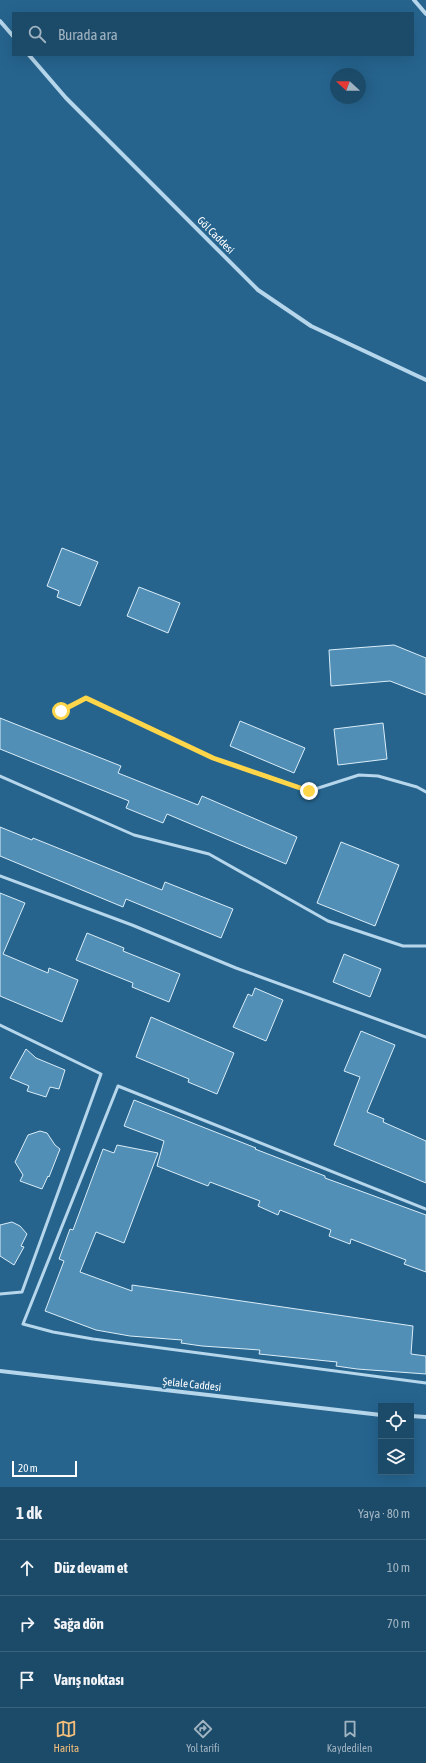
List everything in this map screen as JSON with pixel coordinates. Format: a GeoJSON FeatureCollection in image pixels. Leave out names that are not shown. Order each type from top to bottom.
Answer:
{"type":"FeatureCollection","features":[{"type":"Feature","properties":{"kind":"street"},"geometry":{"type":"LineString","coordinates":[[414,0],[426,14]]}},
{"type":"Feature","properties":{"kind":"street"},"geometry":{"type":"LineString","coordinates":[[0,21],[12,35]]}},
{"type":"Feature","properties":{"kind":"street","name":"Göl Caddesi"},"geometry":{"type":"LineString","coordinates":[[30,56],[66,98],[258,290],[311,326],[426,380]]}},
{"type":"Feature","properties":{"kind":"street","name":"Şelale Caddesi"},"geometry":{"type":"LineString","coordinates":[[0,1371],[378,1415]]}},
{"type":"Feature","properties":{"kind":"street"},"geometry":{"type":"LineString","coordinates":[[414,1416],[426,1417]]}},
{"type":"Feature","properties":{"kind":"lane"},"geometry":{"type":"LineString","coordinates":[[61,711],[86,698],[213,758],[309,791],[359,775],[378,776],[416,787],[426,792]]}},
{"type":"Feature","properties":{"kind":"lane"},"geometry":{"type":"LineString","coordinates":[[0,776],[134,835],[209,854],[328,921],[403,946],[426,946]]}},
{"type":"Feature","properties":{"kind":"lane"},"geometry":{"type":"LineString","coordinates":[[0,876],[132,925],[236,968],[426,1037]]}},
{"type":"Feature","properties":{"kind":"lane"},"geometry":{"type":"LineString","coordinates":[[0,1025],[102,1074],[22,1292],[0,1294]]}},
{"type":"Feature","properties":{"kind":"lane"},"geometry":{"type":"LineString","coordinates":[[426,1209],[118,1086],[23,1324],[53,1332],[93,1339],[426,1384]]}},
{"type":"Feature","properties":{"kind":"building"},"geometry":{"type":"Polygon","coordinates":[[[62,548],[98,562],[80,606],[57,597],[59,591],[47,586],[62,548]]]}},
{"type":"Feature","properties":{"kind":"building"},"geometry":{"type":"Polygon","coordinates":[[[139,587],[180,603],[168,633],[127,616],[139,587]]]}},
{"type":"Feature","properties":{"kind":"building"},"geometry":{"type":"Polygon","coordinates":[[[394,645],[426,658],[426,695],[390,681],[331,686],[329,650],[394,645]]]}},
{"type":"Feature","properties":{"kind":"building"},"geometry":{"type":"Polygon","coordinates":[[[0,718],[121,766],[118,773],[198,805],[202,796],[297,837],[286,864],[167,814],[163,823],[126,808],[129,801],[0,749],[0,718]]]}},
{"type":"Feature","properties":{"kind":"building"},"geometry":{"type":"Polygon","coordinates":[[[240,721],[305,748],[294,773],[230,746],[240,721]]]}},
{"type":"Feature","properties":{"kind":"building"},"geometry":{"type":"Polygon","coordinates":[[[383,723],[387,759],[338,765],[334,729],[383,723]]]}},
{"type":"Feature","properties":{"kind":"building"},"geometry":{"type":"Polygon","coordinates":[[[0,827],[32,840],[33,838],[162,890],[165,882],[233,909],[221,938],[126,899],[123,907],[0,856],[0,827]]]}},
{"type":"Feature","properties":{"kind":"building"},"geometry":{"type":"Polygon","coordinates":[[[341,842],[399,865],[375,926],[317,903],[341,842]]]}},
{"type":"Feature","properties":{"kind":"building"},"geometry":{"type":"Polygon","coordinates":[[[0,893],[25,903],[3,954],[48,973],[49,968],[78,980],[62,1022],[0,996],[0,893]]]}},
{"type":"Feature","properties":{"kind":"building"},"geometry":{"type":"Polygon","coordinates":[[[87,933],[124,948],[123,951],[180,974],[169,1002],[132,987],[133,983],[76,960],[87,933]]]}},
{"type":"Feature","properties":{"kind":"building"},"geometry":{"type":"Polygon","coordinates":[[[344,954],[381,969],[370,997],[333,982],[344,954]]]}},
{"type":"Feature","properties":{"kind":"building"},"geometry":{"type":"Polygon","coordinates":[[[255,988],[283,1000],[266,1041],[233,1027],[248,994],[252,996],[255,988]]]}},
{"type":"Feature","properties":{"kind":"building"},"geometry":{"type":"Polygon","coordinates":[[[151,1017],[234,1053],[217,1094],[188,1082],[189,1079],[136,1057],[151,1017]]]}},
{"type":"Feature","properties":{"kind":"building"},"geometry":{"type":"Polygon","coordinates":[[[361,1031],[395,1045],[367,1112],[384,1119],[383,1122],[426,1141],[426,1183],[334,1145],[360,1077],[344,1071],[361,1031]]]}},
{"type":"Feature","properties":{"kind":"building"},"geometry":{"type":"Polygon","coordinates":[[[26,1049],[36,1058],[65,1070],[59,1089],[50,1087],[46,1097],[27,1091],[29,1086],[10,1078],[26,1049]]]}},
{"type":"Feature","properties":{"kind":"building"},"geometry":{"type":"Polygon","coordinates":[[[134,1100],[325,1176],[325,1178],[426,1215],[426,1272],[404,1264],[406,1260],[351,1239],[350,1244],[329,1236],[331,1230],[280,1210],[278,1215],[258,1206],[260,1201],[210,1182],[208,1186],[157,1166],[164,1141],[124,1126],[134,1100]]]}},
{"type":"Feature","properties":{"kind":"building"},"geometry":{"type":"Polygon","coordinates":[[[40,1131],[47,1133],[55,1145],[60,1149],[49,1177],[48,1176],[42,1189],[20,1181],[23,1175],[15,1162],[28,1135],[40,1131]]]}},
{"type":"Feature","properties":{"kind":"building"},"geometry":{"type":"Polygon","coordinates":[[[117,1145],[158,1153],[124,1243],[96,1232],[80,1272],[132,1291],[132,1285],[413,1326],[411,1354],[426,1356],[426,1374],[357,1369],[336,1366],[337,1362],[259,1354],[260,1350],[202,1346],[181,1343],[182,1340],[130,1336],[96,1330],[45,1311],[64,1261],[59,1259],[70,1229],[73,1230],[103,1149],[114,1153],[117,1145]]]}},
{"type":"Feature","properties":{"kind":"building"},"geometry":{"type":"Polygon","coordinates":[[[12,1222],[20,1226],[27,1234],[21,1246],[24,1247],[14,1265],[0,1256],[0,1225],[12,1222]]]}},
{"type":"Feature","properties":{"kind":"route"},"geometry":{"type":"LineString","coordinates":[[61,711],[86,698],[213,758],[309,791]]}}]}
